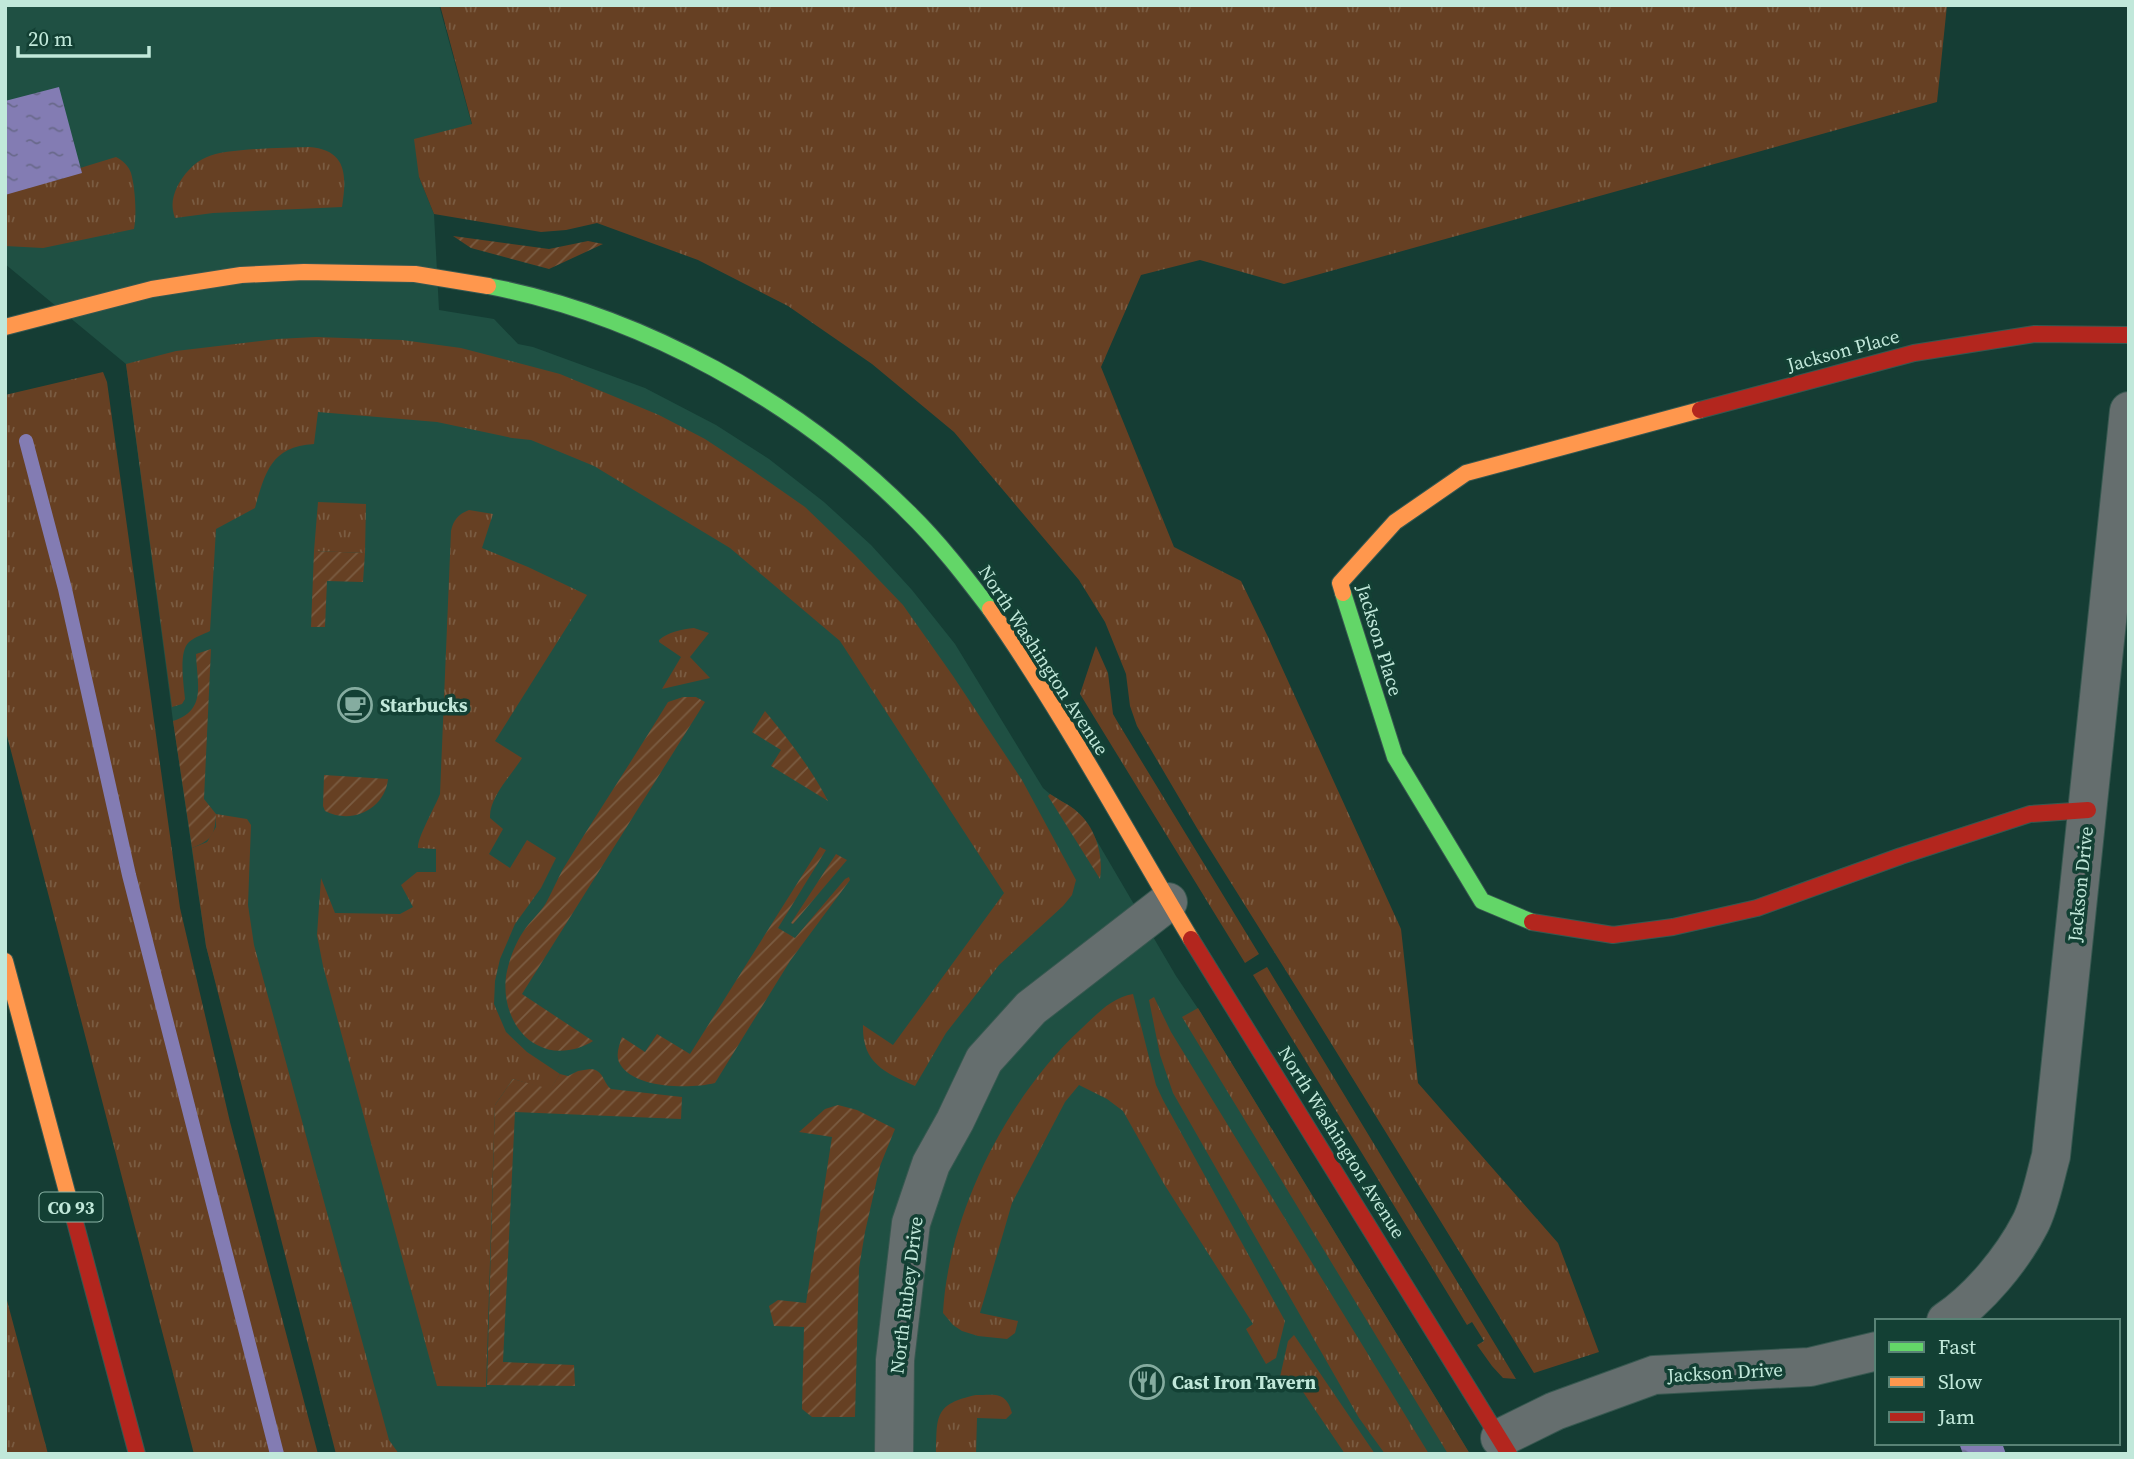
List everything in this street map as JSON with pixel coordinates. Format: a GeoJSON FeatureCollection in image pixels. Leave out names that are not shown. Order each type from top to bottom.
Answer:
{"type":"FeatureCollection","features":[{"type":"Feature","properties":{"kind":"main road","name":"North Washington Avenue"},"geometry":{"type":"LineString","coordinates":[[5,327],[148,291],[241,275],[334,272],[426,275],[542,299],[644,334],[714,368],[793,416],[861,469],[920,524],[992,611],[1168,902],[1505,1446]]}},
{"type":"Feature","properties":{"kind":"main road","name":"Jackson Place"},"geometry":{"type":"LineString","coordinates":[[2088,810],[2030,814],[1901,856],[1758,908],[1673,927],[1612,934],[1538,924],[1482,901],[1395,757],[1340,583],[1395,522],[1466,474],[1914,353],[2035,334],[2129,335]]}},
{"type":"Feature","properties":{"kind":"main road","name":"CO 93"},"geometry":{"type":"LineString","coordinates":[[5,961],[137,1454]]}},
{"type":"Feature","properties":{"kind":"street","name":"Jackson Drive"},"geometry":{"type":"LineString","coordinates":[[1949,1319],[1998,1273],[2031,1222],[2051,1156],[2129,411]]}},
{"type":"Feature","properties":{"kind":"street","name":"North Rubey Drive"},"geometry":{"type":"LineString","coordinates":[[894,1454],[895,1360],[911,1223],[931,1164],[984,1060],[1031,1008],[1168,902]]}},
{"type":"Feature","properties":{"kind":"street","name":"Jackson Drive"},"geometry":{"type":"LineString","coordinates":[[1505,1446],[1555,1411],[1654,1376],[1810,1367],[1875,1351]]}},
{"type":"Feature","properties":{"kind":"shaded area"},"geometry":{"type":"Polygon","coordinates":[[[5,5],[439,5],[472,125],[461,128],[419,177],[434,214],[439,310],[494,319],[518,344],[645,388],[716,425],[769,459],[824,502],[871,545],[912,590],[955,644],[1043,788],[1084,819],[1176,976],[1470,1454],[340,1454],[206,946],[126,364],[5,264],[5,5]]]}},
{"type":"Feature","properties":{"kind":"green space"},"geometry":{"type":"Polygon","coordinates":[[[440,5],[1947,5],[1937,102],[1284,284],[1200,260],[1141,275],[1101,367],[1174,547],[1241,581],[1401,929],[1418,1083],[1558,1243],[1599,1352],[1534,1373],[1201,835],[1137,726],[1130,706],[1126,674],[1105,622],[1079,580],[954,432],[872,364],[788,306],[698,260],[597,223],[541,232],[434,214],[419,177],[414,139],[472,124],[440,5]]]}},
{"type":"Feature","properties":{"kind":"green space"},"geometry":{"type":"Polygon","coordinates":[[[309,147],[331,153],[342,166],[342,207],[213,213],[175,218],[173,202],[177,187],[189,169],[202,159],[241,150],[309,147]]]}},
{"type":"Feature","properties":{"kind":"green space"},"geometry":{"type":"Polygon","coordinates":[[[116,157],[131,173],[135,201],[134,229],[43,248],[5,246],[5,191],[116,157]]]}},
{"type":"Feature","properties":{"kind":"green space"},"geometry":{"type":"Polygon","coordinates":[[[453,236],[549,249],[588,241],[603,244],[549,269],[471,248],[453,236]]]}},
{"type":"Feature","properties":{"kind":"green space"},"geometry":{"type":"Polygon","coordinates":[[[316,337],[402,340],[461,348],[560,374],[659,415],[705,439],[805,507],[903,605],[1022,780],[1076,880],[1072,895],[1063,906],[999,965],[946,1033],[915,1086],[885,1071],[871,1057],[866,1049],[863,1025],[893,1045],[1004,893],[840,641],[730,548],[594,466],[531,440],[437,422],[318,412],[314,444],[288,450],[279,456],[267,473],[255,508],[216,529],[210,631],[191,640],[186,647],[182,669],[185,699],[182,704],[172,707],[126,364],[176,351],[316,337]]]}},
{"type":"Feature","properties":{"kind":"green space"},"geometry":{"type":"Polygon","coordinates":[[[103,372],[107,382],[180,908],[230,1122],[318,1454],[194,1454],[5,728],[5,395],[103,372]]]}},
{"type":"Feature","properties":{"kind":"green space"},"geometry":{"type":"Polygon","coordinates":[[[318,502],[366,504],[365,553],[314,551],[318,502]]]}},
{"type":"Feature","properties":{"kind":"green space"},"geometry":{"type":"Polygon","coordinates":[[[469,510],[493,514],[482,548],[587,595],[495,741],[522,758],[493,802],[490,818],[503,829],[489,854],[510,868],[527,840],[556,858],[541,888],[515,924],[500,959],[494,1004],[506,1032],[527,1052],[560,1074],[550,1090],[513,1079],[495,1105],[486,1387],[437,1386],[323,966],[317,935],[321,878],[335,913],[400,914],[413,907],[401,885],[417,872],[436,872],[436,849],[418,848],[418,843],[440,794],[451,531],[457,518],[469,510]]]}},
{"type":"Feature","properties":{"kind":"green space"},"geometry":{"type":"Polygon","coordinates":[[[314,551],[365,553],[363,582],[327,581],[325,627],[311,627],[314,551]]]}},
{"type":"Feature","properties":{"kind":"green space"},"geometry":{"type":"Polygon","coordinates":[[[694,628],[709,633],[690,657],[710,678],[662,689],[681,657],[659,640],[675,631],[694,628]]]}},
{"type":"Feature","properties":{"kind":"green space"},"geometry":{"type":"Polygon","coordinates":[[[1096,646],[1108,673],[1113,714],[1259,954],[1245,963],[1080,694],[1096,646]]]}},
{"type":"Feature","properties":{"kind":"green space"},"geometry":{"type":"Polygon","coordinates":[[[211,649],[204,799],[216,814],[216,821],[211,836],[192,848],[173,721],[184,716],[195,703],[198,695],[196,654],[211,649]]]}},
{"type":"Feature","properties":{"kind":"green space"},"geometry":{"type":"Polygon","coordinates":[[[683,697],[696,697],[705,702],[522,994],[593,1041],[566,1050],[544,1048],[521,1032],[510,1014],[506,982],[513,951],[523,932],[546,903],[563,869],[668,702],[683,697]]]}},
{"type":"Feature","properties":{"kind":"green space"},"geometry":{"type":"Polygon","coordinates":[[[765,711],[799,754],[828,801],[771,766],[781,750],[752,732],[765,711]]]}},
{"type":"Feature","properties":{"kind":"green space"},"geometry":{"type":"Polygon","coordinates":[[[324,775],[388,779],[386,790],[374,806],[366,812],[346,816],[325,811],[324,775]]]}},
{"type":"Feature","properties":{"kind":"green space"},"geometry":{"type":"Polygon","coordinates":[[[1050,794],[1074,809],[1093,832],[1101,860],[1100,879],[1048,796],[1050,794]]]}},
{"type":"Feature","properties":{"kind":"green space"},"geometry":{"type":"Polygon","coordinates":[[[216,814],[247,819],[251,825],[248,905],[254,945],[389,1440],[399,1454],[336,1454],[206,946],[192,848],[207,842],[216,827],[216,814]]]}},
{"type":"Feature","properties":{"kind":"green space"},"geometry":{"type":"Polygon","coordinates":[[[820,847],[826,850],[778,928],[795,938],[845,879],[849,877],[850,880],[790,961],[715,1083],[664,1085],[650,1083],[627,1072],[618,1058],[622,1037],[645,1052],[657,1034],[690,1054],[820,847]]]}},
{"type":"Feature","properties":{"kind":"green space"},"geometry":{"type":"Polygon","coordinates":[[[836,854],[847,860],[793,924],[791,923],[836,854]]]}},
{"type":"Feature","properties":{"kind":"green space"},"geometry":{"type":"Polygon","coordinates":[[[1267,967],[1516,1379],[1503,1378],[1477,1345],[1484,1341],[1472,1322],[1467,1325],[1253,975],[1267,967]]]}},
{"type":"Feature","properties":{"kind":"green space"},"geometry":{"type":"Polygon","coordinates":[[[1133,994],[1156,1085],[1285,1321],[1276,1358],[1266,1364],[1246,1329],[1253,1324],[1164,1184],[1123,1111],[1107,1099],[1079,1085],[1065,1102],[1012,1203],[980,1313],[1018,1321],[1015,1333],[1007,1339],[978,1336],[962,1331],[943,1313],[947,1275],[956,1236],[986,1159],[1007,1122],[1054,1056],[1111,1003],[1133,994]]]}},
{"type":"Feature","properties":{"kind":"green space"},"geometry":{"type":"Polygon","coordinates":[[[1154,997],[1171,1032],[1429,1454],[1385,1454],[1359,1418],[1173,1093],[1160,1055],[1149,1000],[1154,997]]]}},
{"type":"Feature","properties":{"kind":"green space"},"geometry":{"type":"Polygon","coordinates":[[[1198,1008],[1470,1454],[1448,1454],[1182,1017],[1198,1008]]]}},
{"type":"Feature","properties":{"kind":"green space"},"geometry":{"type":"Polygon","coordinates":[[[590,1069],[600,1074],[611,1089],[682,1097],[681,1119],[515,1112],[503,1362],[574,1365],[575,1386],[487,1385],[495,1105],[513,1079],[550,1089],[560,1074],[568,1076],[590,1069]]]}},
{"type":"Feature","properties":{"kind":"green space"},"geometry":{"type":"Polygon","coordinates":[[[838,1105],[857,1110],[895,1129],[880,1166],[859,1268],[855,1417],[812,1417],[802,1409],[804,1327],[774,1326],[769,1306],[778,1300],[806,1303],[832,1137],[799,1132],[825,1109],[838,1105]]]}},
{"type":"Feature","properties":{"kind":"green space"},"geometry":{"type":"Polygon","coordinates":[[[5,1293],[48,1454],[5,1454],[5,1293]]]}},
{"type":"Feature","properties":{"kind":"green space"},"geometry":{"type":"Polygon","coordinates":[[[1294,1335],[1375,1454],[1345,1454],[1299,1386],[1280,1377],[1288,1341],[1294,1335]]]}},
{"type":"Feature","properties":{"kind":"green space"},"geometry":{"type":"Polygon","coordinates":[[[976,1395],[1003,1398],[1012,1413],[1006,1419],[977,1418],[976,1454],[936,1454],[938,1421],[945,1408],[976,1395]]]}},
{"type":"Feature","properties":{"kind":"water"},"geometry":{"type":"Polygon","coordinates":[[[59,87],[82,173],[5,195],[5,101],[59,87]]]}},
{"type":"Feature","properties":{"kind":"water"},"geometry":{"type":"Polygon","coordinates":[[[1960,1445],[2003,1445],[2006,1454],[1963,1454],[1960,1445]]]}},
{"type":"Feature","properties":{"kind":"waterway"},"geometry":{"type":"LineString","coordinates":[[26,441],[65,589],[129,875],[277,1454]]}},
{"type":"Feature","properties":{"kind":"traffic: fast"},"geometry":{"type":"LineString","coordinates":[[488,286],[603,318],[660,341],[767,400],[818,434],[908,512],[941,547],[990,609]]}},
{"type":"Feature","properties":{"kind":"traffic: fast"},"geometry":{"type":"LineString","coordinates":[[1343,593],[1395,757],[1482,901],[1532,922]]}},
{"type":"Feature","properties":{"kind":"traffic: slow"},"geometry":{"type":"LineString","coordinates":[[5,327],[152,289],[241,275],[304,272],[415,274],[488,286]]}},
{"type":"Feature","properties":{"kind":"traffic: slow"},"geometry":{"type":"LineString","coordinates":[[1343,593],[1340,583],[1395,522],[1466,473],[1700,410]]}},
{"type":"Feature","properties":{"kind":"traffic: slow"},"geometry":{"type":"LineString","coordinates":[[990,609],[1069,731],[1191,939]]}},
{"type":"Feature","properties":{"kind":"traffic: slow"},"geometry":{"type":"LineString","coordinates":[[5,961],[74,1218]]}},
{"type":"Feature","properties":{"kind":"traffic: jam"},"geometry":{"type":"LineString","coordinates":[[1700,410],[1914,353],[2035,334],[2129,335]]}},
{"type":"Feature","properties":{"kind":"traffic: jam"},"geometry":{"type":"LineString","coordinates":[[1532,922],[1613,935],[1673,927],[1757,908],[1901,856],[2030,814],[2088,810]]}},
{"type":"Feature","properties":{"kind":"traffic: jam"},"geometry":{"type":"LineString","coordinates":[[1191,939],[1509,1454]]}},
{"type":"Feature","properties":{"kind":"traffic: jam"},"geometry":{"type":"LineString","coordinates":[[74,1218],[137,1454]]}},
{"type":"Feature","properties":{"kind":"place","name":"Starbucks"},"geometry":{"type":"Point","coordinates":[355,705]}},
{"type":"Feature","properties":{"kind":"place","name":"Cast Iron Tavern"},"geometry":{"type":"Point","coordinates":[1147,1382]}}]}
